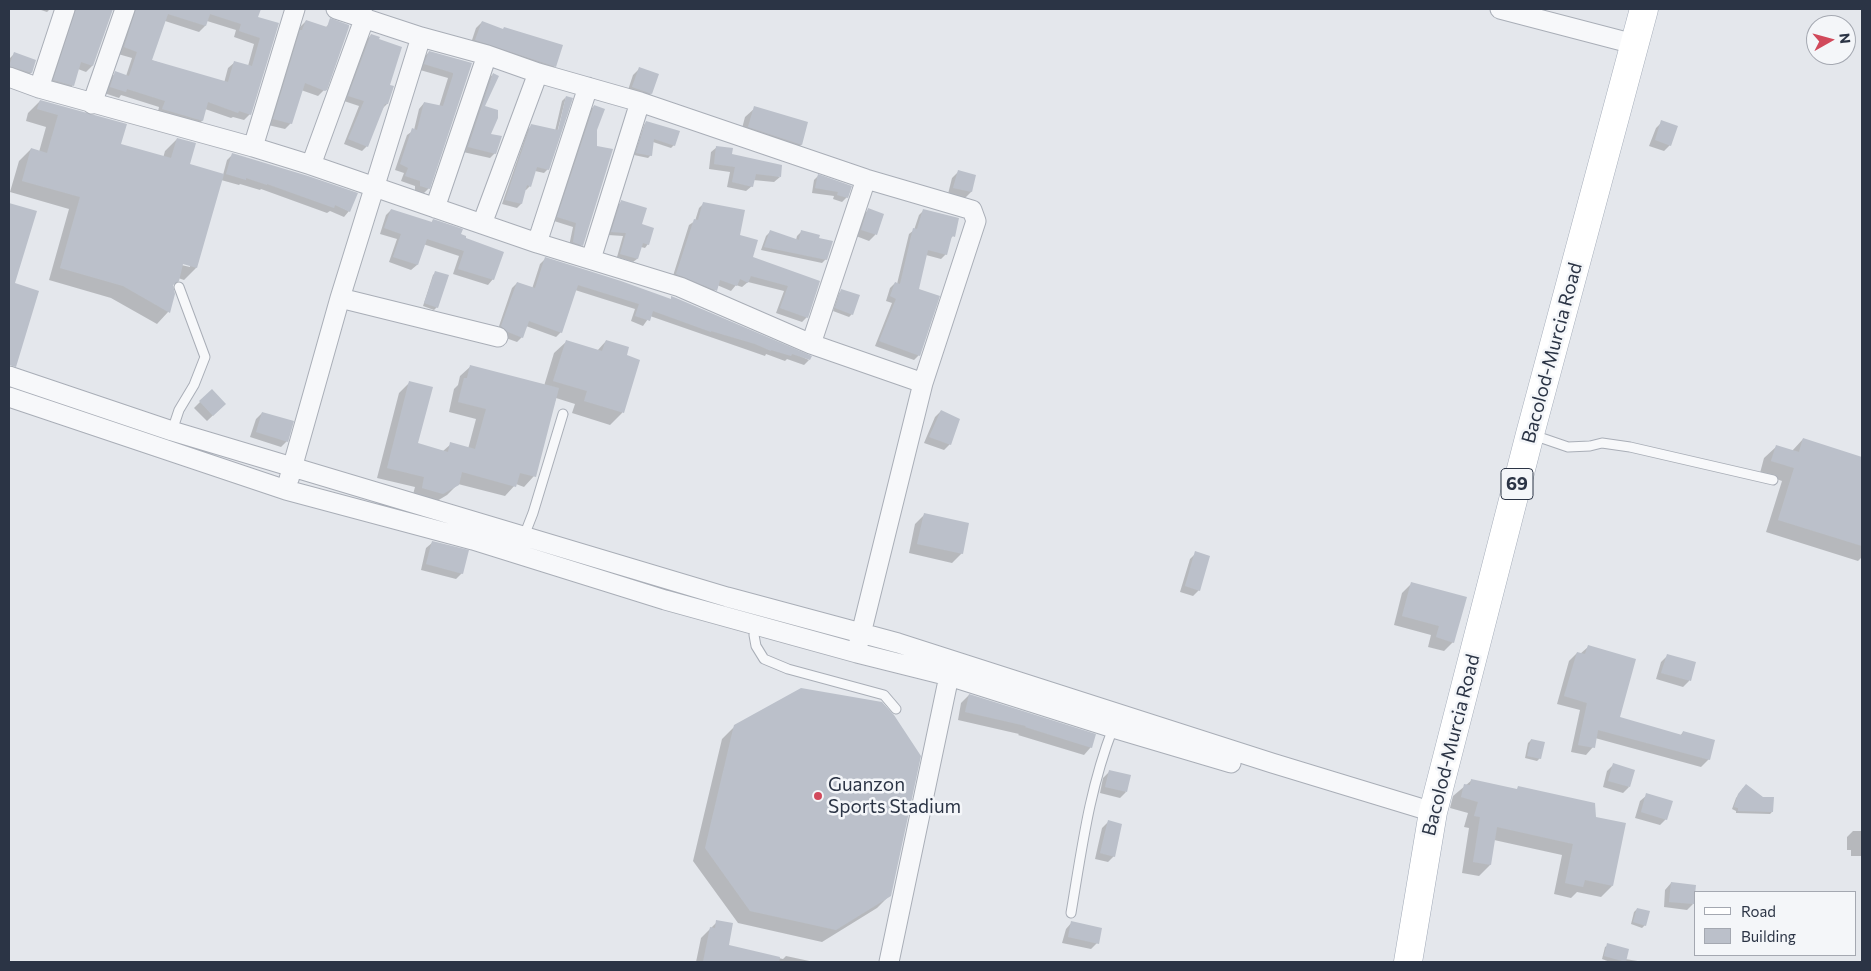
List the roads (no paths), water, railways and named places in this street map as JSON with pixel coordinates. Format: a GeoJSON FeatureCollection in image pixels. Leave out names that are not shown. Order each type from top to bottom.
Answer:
{"type":"FeatureCollection","features":[{"type":"Feature","properties":{"kind":"main road","name":"Bacolod-Murcia Road"},"geometry":{"type":"LineString","coordinates":[[1408,962],[1432,817],[1530,434],[1644,9]]}},
{"type":"Feature","properties":{"kind":"street"},"geometry":{"type":"LineString","coordinates":[[39,88],[65,9]]}},
{"type":"Feature","properties":{"kind":"street"},"geometry":{"type":"LineString","coordinates":[[92,104],[125,9]]}},
{"type":"Feature","properties":{"kind":"street"},"geometry":{"type":"LineString","coordinates":[[253,147],[295,9]]}},
{"type":"Feature","properties":{"kind":"street"},"geometry":{"type":"LineString","coordinates":[[336,9],[421,37],[487,55],[538,73],[640,102],[866,179],[964,206],[972,210],[976,220],[923,383],[857,653]]}},
{"type":"Feature","properties":{"kind":"street"},"geometry":{"type":"LineString","coordinates":[[1500,9],[1634,44]]}},
{"type":"Feature","properties":{"kind":"street"},"geometry":{"type":"LineString","coordinates":[[311,165],[365,17]]}},
{"type":"Feature","properties":{"kind":"street"},"geometry":{"type":"LineString","coordinates":[[286,490],[373,187],[421,37]]}},
{"type":"Feature","properties":{"kind":"street"},"geometry":{"type":"LineString","coordinates":[[435,208],[487,55]]}},
{"type":"Feature","properties":{"kind":"street"},"geometry":{"type":"LineString","coordinates":[[482,224],[538,73]]}},
{"type":"Feature","properties":{"kind":"street"},"geometry":{"type":"LineString","coordinates":[[9,77],[92,104],[253,147],[311,165],[537,243],[680,287],[811,344],[923,383]]}},
{"type":"Feature","properties":{"kind":"street"},"geometry":{"type":"LineString","coordinates":[[537,243],[588,87]]}},
{"type":"Feature","properties":{"kind":"street"},"geometry":{"type":"LineString","coordinates":[[590,259],[640,102]]}},
{"type":"Feature","properties":{"kind":"street"},"geometry":{"type":"LineString","coordinates":[[811,344],[866,179]]}},
{"type":"Feature","properties":{"kind":"street"},"geometry":{"type":"LineString","coordinates":[[340,298],[498,337]]}},
{"type":"Feature","properties":{"kind":"street"},"geometry":{"type":"LineString","coordinates":[[9,376],[172,431],[728,597],[861,631],[1314,789],[1432,817]]}},
{"type":"Feature","properties":{"kind":"street"},"geometry":{"type":"LineString","coordinates":[[9,397],[286,490],[473,540],[665,600],[857,653],[949,676],[1113,728],[1137,727]]}},
{"type":"Feature","properties":{"kind":"street"},"geometry":{"type":"LineString","coordinates":[[116,433],[122,414]]}},
{"type":"Feature","properties":{"kind":"street"},"geometry":{"type":"LineString","coordinates":[[889,962],[949,676]]}},
{"type":"Feature","properties":{"kind":"lane"},"geometry":{"type":"LineString","coordinates":[[172,431],[179,410],[194,385],[205,358],[179,287]]}},
{"type":"Feature","properties":{"kind":"lane"},"geometry":{"type":"LineString","coordinates":[[524,536],[533,513],[563,414]]}},
{"type":"Feature","properties":{"kind":"lane"},"geometry":{"type":"LineString","coordinates":[[1530,434],[1568,447],[1590,446],[1602,443],[1630,447],[1772,480]]}},
{"type":"Feature","properties":{"kind":"lane"},"geometry":{"type":"LineString","coordinates":[[758,626],[754,635],[756,646],[764,659],[788,669],[884,695],[896,709]]}},
{"type":"Feature","properties":{"kind":"lane"},"geometry":{"type":"LineString","coordinates":[[1072,913],[1088,810],[1098,769],[1113,728]]}},
{"type":"Feature","properties":{"kind":"place","name":"Guanzon Sports Stadium"},"geometry":{"type":"Point","coordinates":[818,796]}}]}
